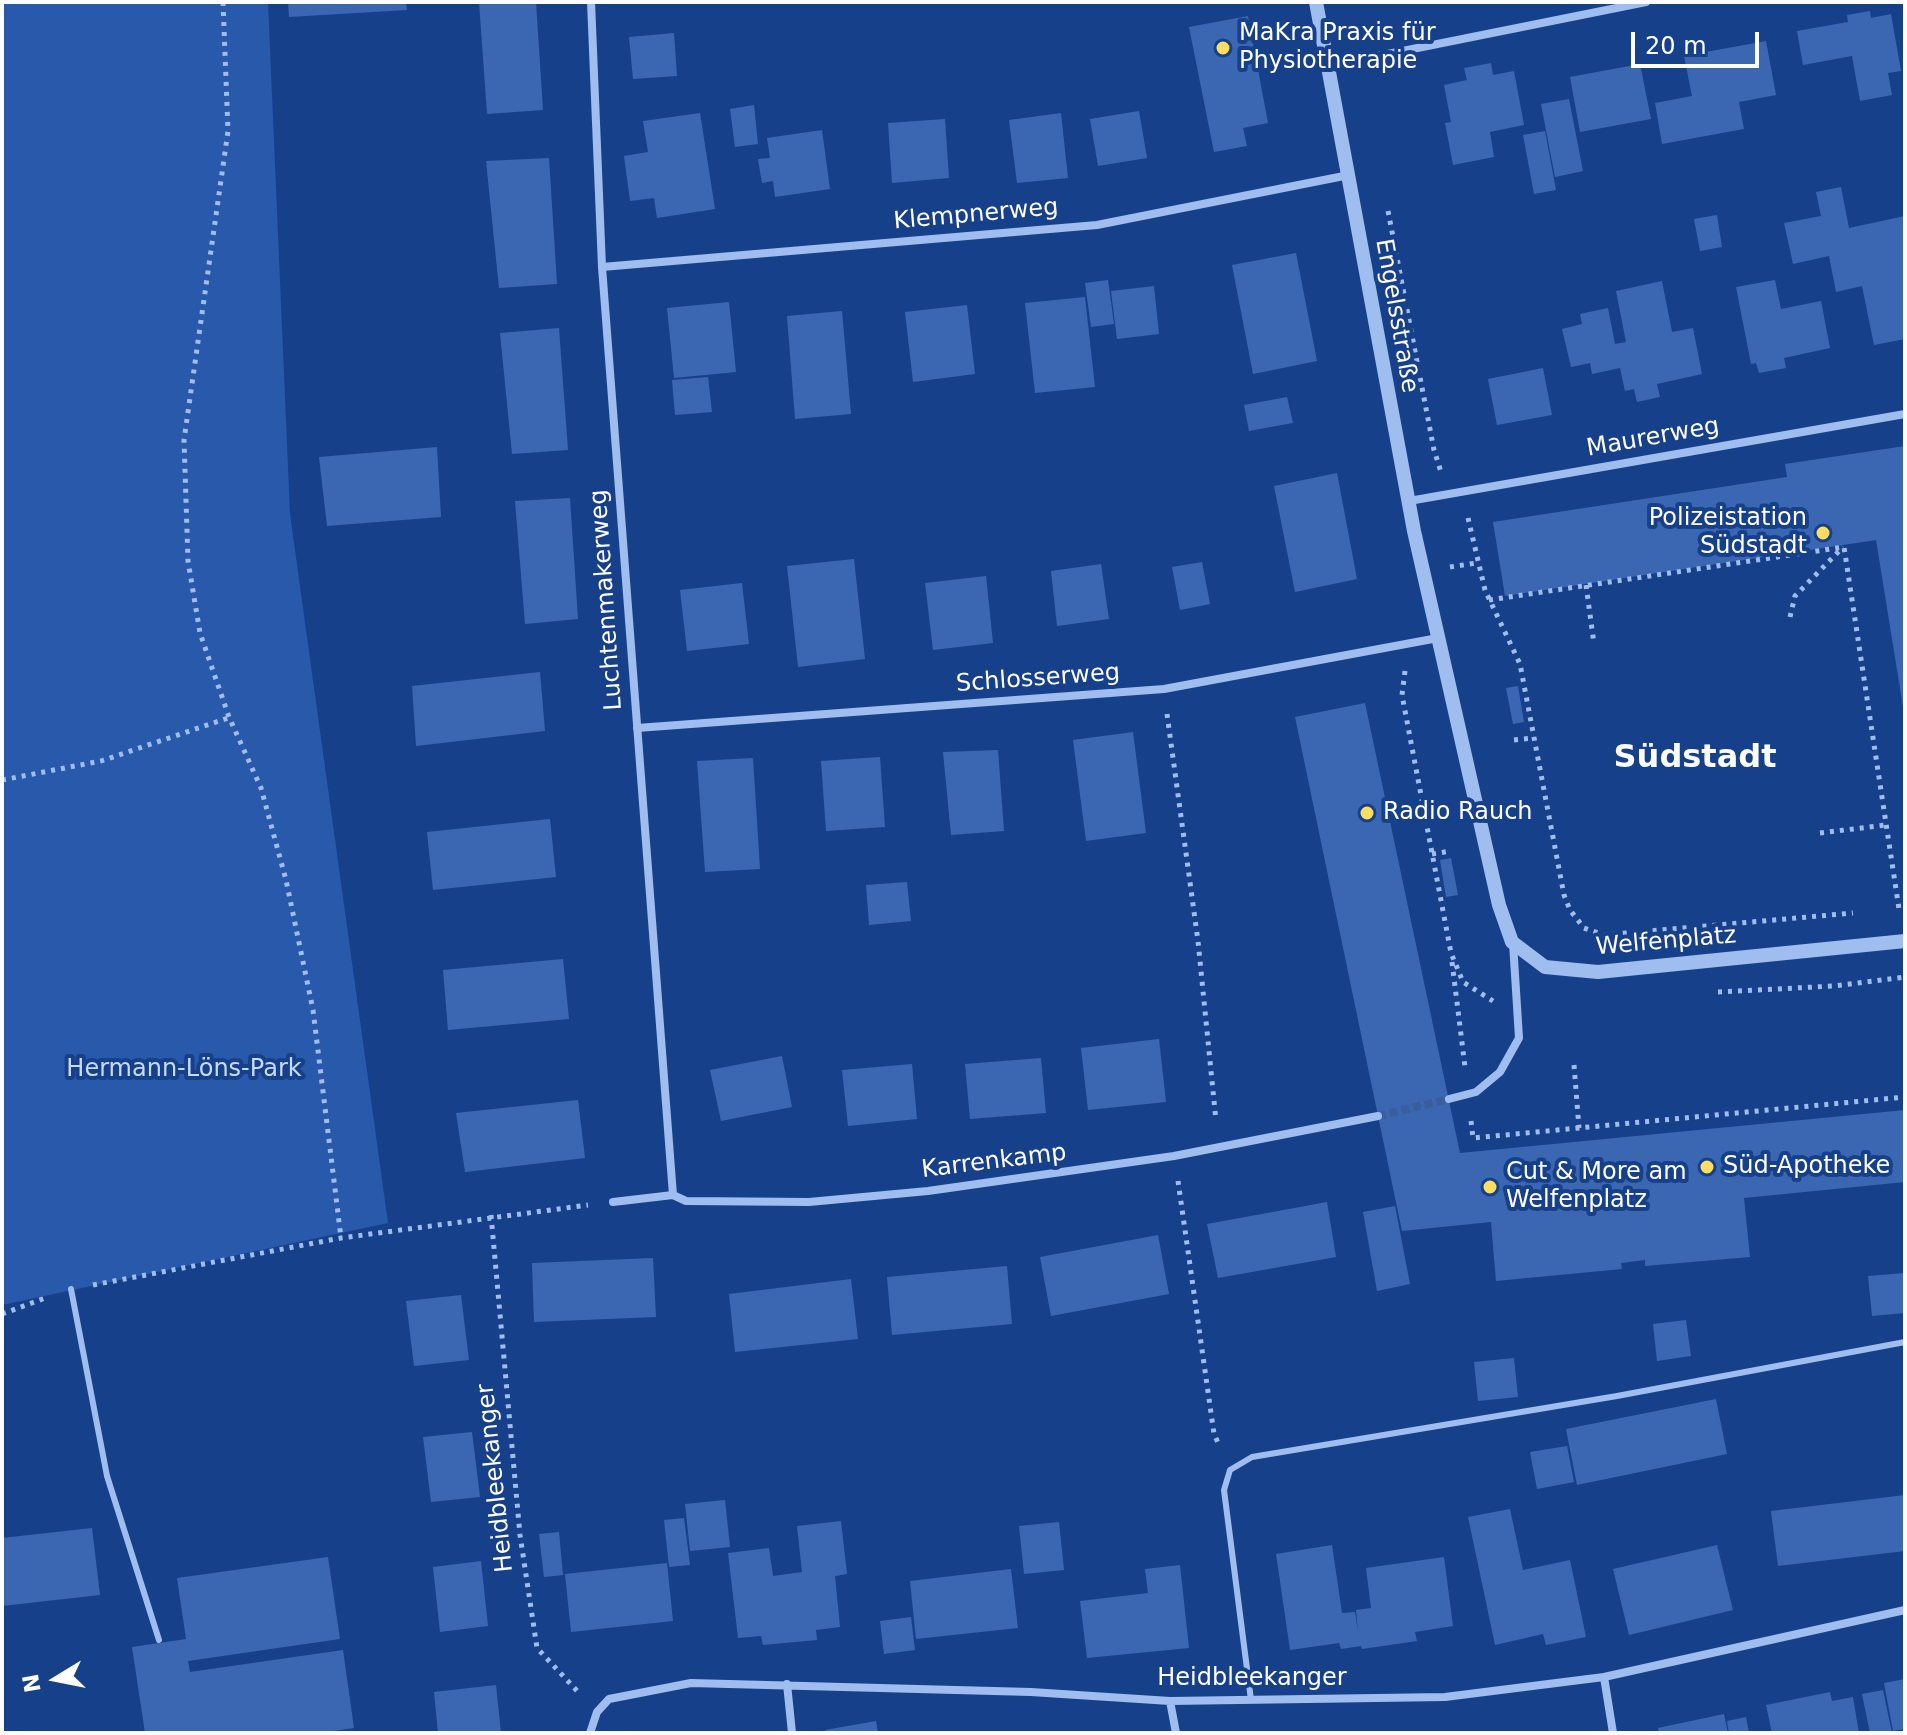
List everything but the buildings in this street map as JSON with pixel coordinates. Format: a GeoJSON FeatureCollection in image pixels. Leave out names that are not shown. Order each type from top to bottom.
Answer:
{"type":"FeatureCollection","features":[{"type":"Feature","properties":{"kind":"street","name":"Luchtenmakerweg"},"geometry":{"type":"LineString","coordinates":[[591,2],[602,267],[673,1195]]}},
{"type":"Feature","properties":{"kind":"street","name":"Engelsstraße"},"geometry":{"type":"LineString","coordinates":[[1316,2],[1409,501],[1438,638]]}},
{"type":"Feature","properties":{"kind":"street"},"geometry":{"type":"LineString","coordinates":[[1328,66],[1646,2]]}},
{"type":"Feature","properties":{"kind":"street","name":"Klempnerweg"},"geometry":{"type":"LineString","coordinates":[[602,267],[1097,225],[1349,175]]}},
{"type":"Feature","properties":{"kind":"street","name":"Maurerweg"},"geometry":{"type":"LineString","coordinates":[[1409,501],[1905,414]]}},
{"type":"Feature","properties":{"kind":"street"},"geometry":{"type":"LineString","coordinates":[[1438,638],[1499,905],[1512,942],[1519,1038],[1500,1072],[1468,1094],[1449,1099]]}},
{"type":"Feature","properties":{"kind":"street","name":"Schlosserweg"},"geometry":{"type":"LineString","coordinates":[[637,728],[1164,689],[1438,638]]}},
{"type":"Feature","properties":{"kind":"street","name":"Welfenplatz"},"geometry":{"type":"LineString","coordinates":[[1512,942],[1545,967],[1598,972],[1905,941]]}},
{"type":"Feature","properties":{"kind":"street","name":"Karrenkamp"},"geometry":{"type":"LineString","coordinates":[[613,1202],[673,1195],[686,1201],[809,1202],[1033,1178],[1174,1156],[1378,1116]]}},
{"type":"Feature","properties":{"kind":"street","name":"Heidbleekanger"},"geometry":{"type":"LineString","coordinates":[[597,1712],[609,1699],[623,1694],[691,1683],[1031,1692],[1170,1701],[1445,1697],[1604,1677],[1905,1610]]}},
{"type":"Feature","properties":{"kind":"street"},"geometry":{"type":"LineString","coordinates":[[1604,1677],[1613,1733]]}},
{"type":"Feature","properties":{"kind":"street"},"geometry":{"type":"LineString","coordinates":[[787,1684],[792,1733]]}},
{"type":"Feature","properties":{"kind":"street"},"geometry":{"type":"LineString","coordinates":[[1170,1701],[1176,1733]]}},
{"type":"Feature","properties":{"kind":"street"},"geometry":{"type":"LineString","coordinates":[[590,1733],[597,1712]]}},
{"type":"Feature","properties":{"kind":"lane"},"geometry":{"type":"LineString","coordinates":[[71,1289],[107,1476],[159,1640]]}},
{"type":"Feature","properties":{"kind":"lane"},"geometry":{"type":"LineString","coordinates":[[1251,1700],[1224,1490],[1230,1470],[1252,1457],[1617,1396],[1905,1342]]}},
{"type":"Feature","properties":{"kind":"path"},"geometry":{"type":"LineString","coordinates":[[223,2],[228,131],[184,440],[188,561],[200,633],[229,717],[261,788],[286,880],[313,1010],[341,1238]]}},
{"type":"Feature","properties":{"kind":"path"},"geometry":{"type":"LineString","coordinates":[[1386,201],[1434,450],[1450,494],[1470,520],[1476,563],[1489,600],[1520,664],[1564,895],[1570,910],[1584,928],[1604,935],[1861,913]]}},
{"type":"Feature","properties":{"kind":"path"},"geometry":{"type":"LineString","coordinates":[[1489,600],[1844,547]]}},
{"type":"Feature","properties":{"kind":"path"},"geometry":{"type":"LineString","coordinates":[[1790,617],[1795,596],[1844,547]]}},
{"type":"Feature","properties":{"kind":"path"},"geometry":{"type":"LineString","coordinates":[[1844,547],[1886,825],[1902,908],[1885,910]]}},
{"type":"Feature","properties":{"kind":"path"},"geometry":{"type":"LineString","coordinates":[[1586,585],[1594,644]]}},
{"type":"Feature","properties":{"kind":"path"},"geometry":{"type":"LineString","coordinates":[[1164,689],[1198,941],[1220,1146]]}},
{"type":"Feature","properties":{"kind":"path"},"geometry":{"type":"LineString","coordinates":[[2,780],[101,761],[229,717]]}},
{"type":"Feature","properties":{"kind":"path"},"geometry":{"type":"LineString","coordinates":[[1514,740],[1534,738]]}},
{"type":"Feature","properties":{"kind":"path"},"geometry":{"type":"LineString","coordinates":[[1820,833],[1886,825]]}},
{"type":"Feature","properties":{"kind":"path"},"geometry":{"type":"LineString","coordinates":[[1432,854],[1451,851]]}},
{"type":"Feature","properties":{"kind":"path"},"geometry":{"type":"LineString","coordinates":[[1451,953],[1473,1138],[1905,1097]]}},
{"type":"Feature","properties":{"kind":"path"},"geometry":{"type":"LineString","coordinates":[[1574,1065],[1579,1128]]}},
{"type":"Feature","properties":{"kind":"path"},"geometry":{"type":"LineString","coordinates":[[1174,1156],[1214,1434],[1230,1470]]}},
{"type":"Feature","properties":{"kind":"path"},"geometry":{"type":"LineString","coordinates":[[2,1314],[71,1289],[341,1238],[491,1215],[613,1202]]}},
{"type":"Feature","properties":{"kind":"path","name":"Heidbleekanger"},"geometry":{"type":"LineString","coordinates":[[491,1215],[520,1535],[537,1648],[597,1712]]}},
{"type":"Feature","properties":{"kind":"green space","name":"Hermann-Löns-Park"},"geometry":{"type":"Polygon","coordinates":[[[2,2],[268,2],[290,514],[388,1223],[2,1305],[2,2]]]}},
{"type":"Feature","properties":{"kind":"tunnel"},"geometry":{"type":"LineString","coordinates":[[1378,1116],[1449,1099]]}},
{"type":"Feature","properties":{"kind":"place","name":"MaKra Praxis für Physiotherapie"},"geometry":{"type":"Point","coordinates":[1223,48]}},
{"type":"Feature","properties":{"kind":"place","name":"Polizeistation Südstadt"},"geometry":{"type":"Point","coordinates":[1823,533]}},
{"type":"Feature","properties":{"kind":"place","name":"Radio Rauch"},"geometry":{"type":"Point","coordinates":[1367,813]}},
{"type":"Feature","properties":{"kind":"place","name":"Süd-Apotheke"},"geometry":{"type":"Point","coordinates":[1707,1167]}},
{"type":"Feature","properties":{"kind":"place","name":"Cut & More am Welfenplatz"},"geometry":{"type":"Point","coordinates":[1490,1187]}},
{"type":"Feature","properties":{"kind":"district","name":"Südstadt"},"geometry":{"type":"Point","coordinates":[1695,759]}}]}
